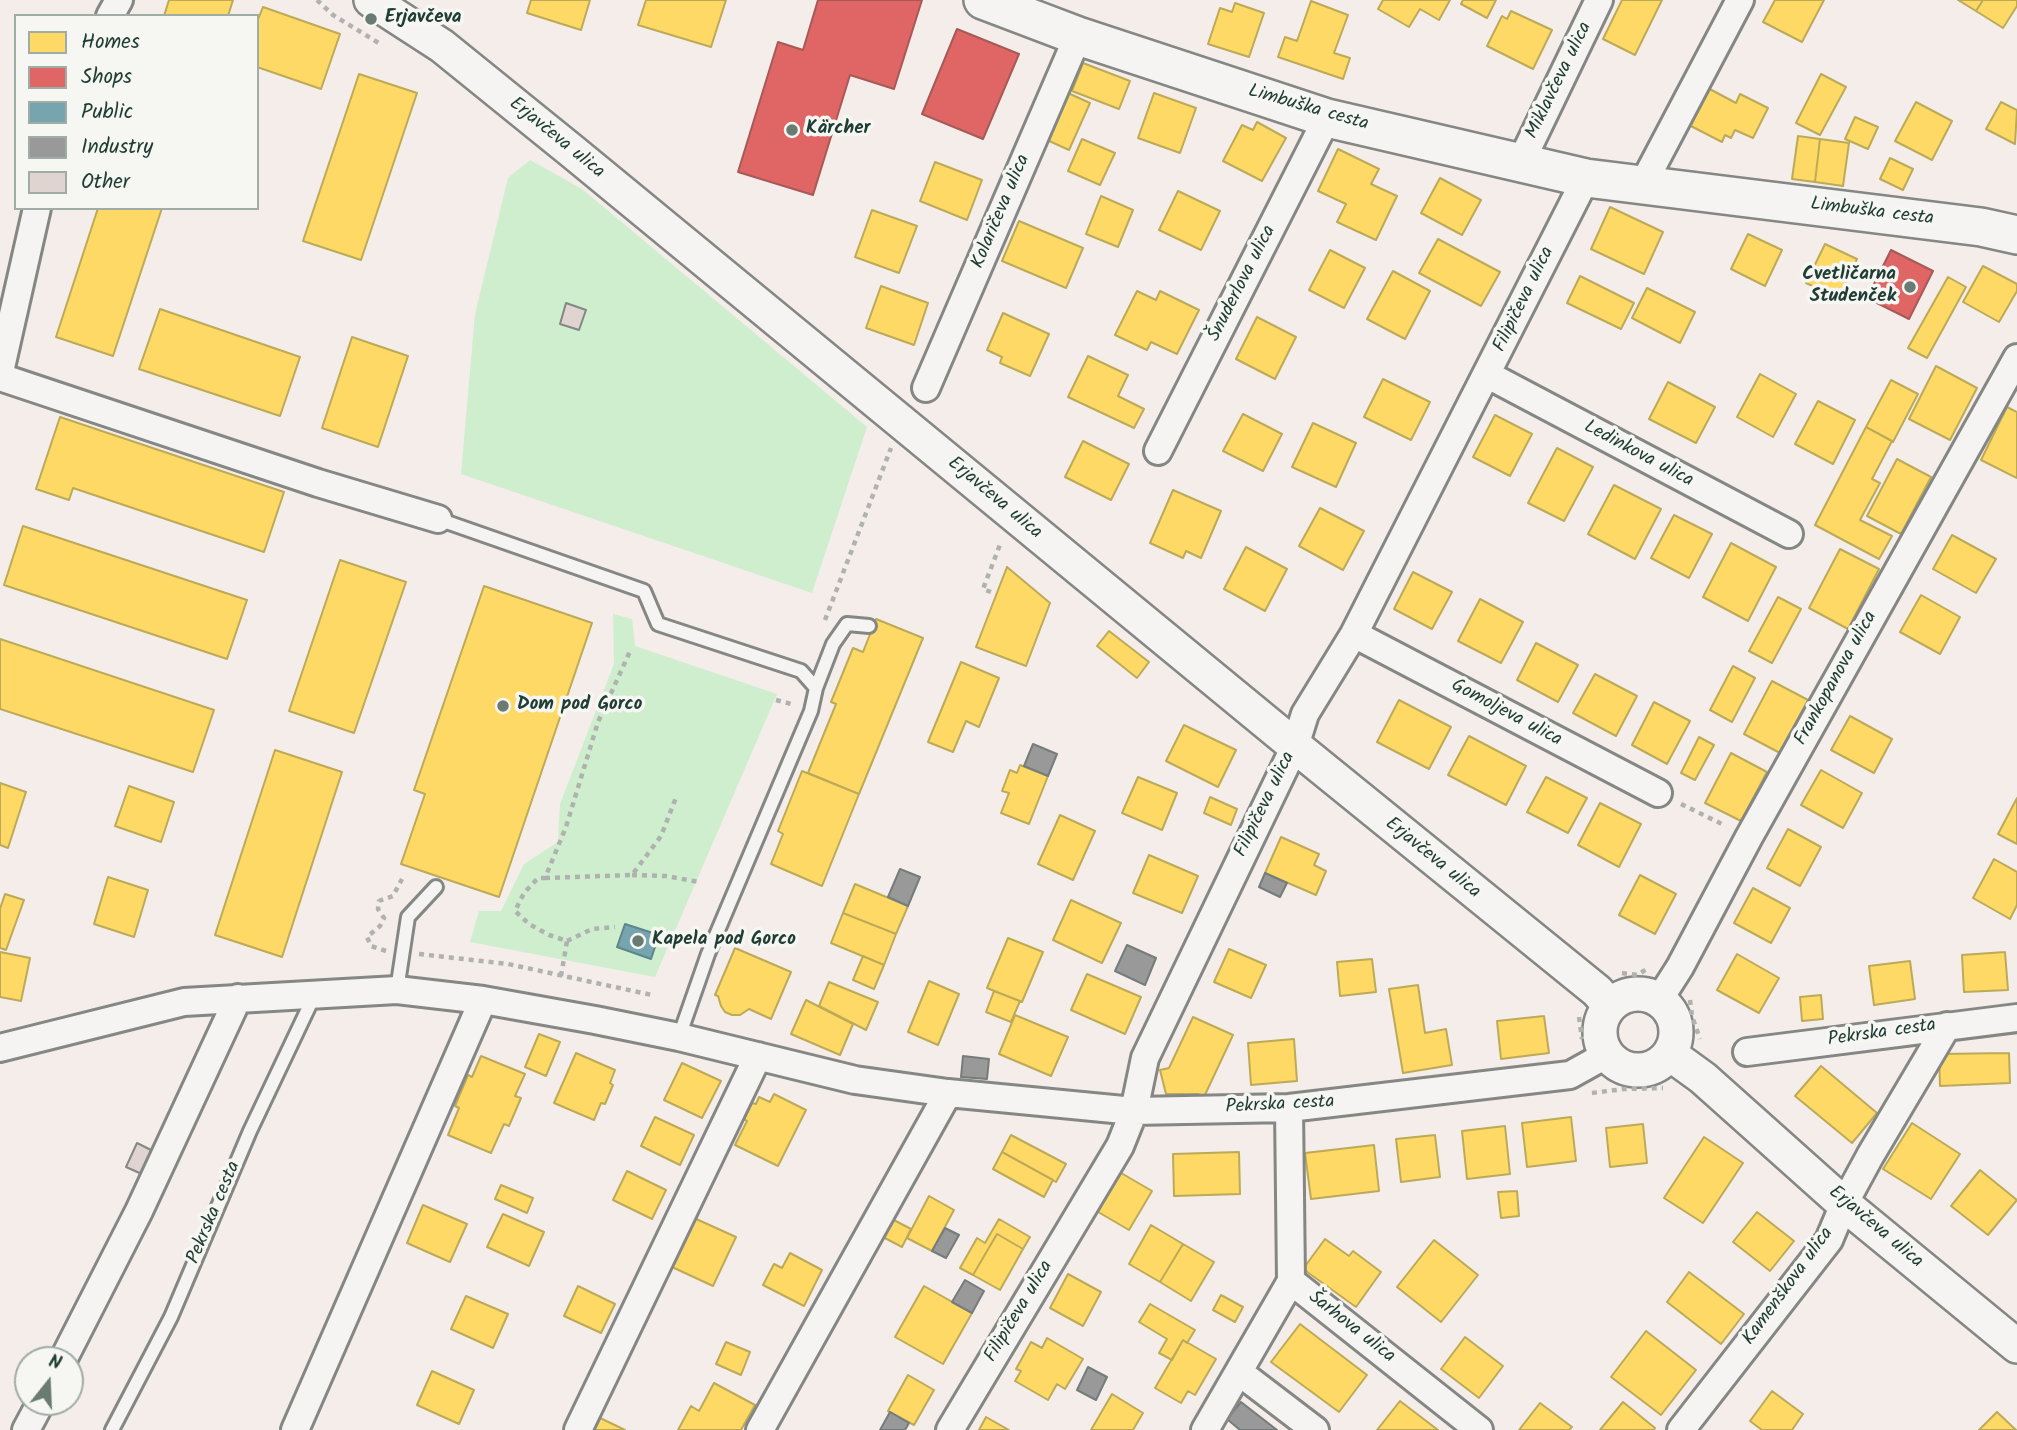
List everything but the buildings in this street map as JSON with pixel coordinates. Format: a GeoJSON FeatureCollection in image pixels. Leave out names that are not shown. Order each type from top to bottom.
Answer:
{"type":"FeatureCollection","features":[{"type":"Feature","properties":{"kind":"main road","name":"Limbuška cesta"},"geometry":{"type":"LineString","coordinates":[[983,0],[1078,36],[1327,118],[1586,178],[1981,227],[2017,235]]}},
{"type":"Feature","properties":{"kind":"street","name":"Erjavčeva ulica"},"geometry":{"type":"LineString","coordinates":[[372,0],[442,46],[1294,746],[1597,991],[1610,1006]]}},
{"type":"Feature","properties":{"kind":"street","name":"Miklavčeva ulica"},"geometry":{"type":"LineString","coordinates":[[1521,162],[1599,0]]}},
{"type":"Feature","properties":{"kind":"street"},"geometry":{"type":"LineString","coordinates":[[1643,184],[1740,0]]}},
{"type":"Feature","properties":{"kind":"street","name":"Kolaričeva ulica"},"geometry":{"type":"LineString","coordinates":[[926,388],[1078,36]]}},
{"type":"Feature","properties":{"kind":"street","name":"Šnuderlova ulica"},"geometry":{"type":"LineString","coordinates":[[1158,451],[1327,118]]}},
{"type":"Feature","properties":{"kind":"street","name":"Filipičeva ulica"},"geometry":{"type":"LineString","coordinates":[[950,1430],[1120,1146],[1134,1111],[1145,1058],[1294,746],[1305,714],[1354,634],[1586,178]]}},
{"type":"Feature","properties":{"kind":"street"},"geometry":{"type":"LineString","coordinates":[[37,210],[0,374],[318,483],[438,519]]}},
{"type":"Feature","properties":{"kind":"street","name":"Frankopanova ulica"},"geometry":{"type":"LineString","coordinates":[[1674,998],[1679,967],[2017,358]]}},
{"type":"Feature","properties":{"kind":"street","name":"Ledinkova ulica"},"geometry":{"type":"LineString","coordinates":[[1488,375],[1789,534]]}},
{"type":"Feature","properties":{"kind":"street","name":"Gomoljeva ulica"},"geometry":{"type":"LineString","coordinates":[[1354,634],[1658,793]]}},
{"type":"Feature","properties":{"kind":"street","name":"Pekrska cesta"},"geometry":{"type":"LineString","coordinates":[[0,1048],[184,1002],[397,990],[483,1000],[679,1037],[855,1080],[948,1093],[1134,1111],[1289,1108],[1570,1075],[1606,1055]]}},
{"type":"Feature","properties":{"kind":"street"},"geometry":{"type":"LineString","coordinates":[[1636,994],[1674,998],[1672,1015],[1676,1037],[1670,1054],[1657,1065],[1636,1070],[1624,1067],[1606,1055],[1600,1033],[1602,1021],[1610,1006],[1626,996],[1636,994]]}},
{"type":"Feature","properties":{"kind":"street"},"geometry":{"type":"LineString","coordinates":[[70,1346],[139,1211],[238,998]]}},
{"type":"Feature","properties":{"kind":"street"},"geometry":{"type":"LineString","coordinates":[[295,1430],[483,1000]]}},
{"type":"Feature","properties":{"kind":"street","name":"Pekrska cesta"},"geometry":{"type":"LineString","coordinates":[[1747,1052],[2017,1017]]}},
{"type":"Feature","properties":{"kind":"street","name":"Kamenškova ulica"},"geometry":{"type":"LineString","coordinates":[[1681,1430],[1829,1240],[1844,1204],[1947,1026]]}},
{"type":"Feature","properties":{"kind":"street","name":"Erjavčeva ulica"},"geometry":{"type":"LineString","coordinates":[[1670,1054],[1703,1079],[1844,1204],[2017,1346]]}},
{"type":"Feature","properties":{"kind":"street"},"geometry":{"type":"LineString","coordinates":[[578,1430],[758,1056]]}},
{"type":"Feature","properties":{"kind":"street"},"geometry":{"type":"LineString","coordinates":[[760,1430],[948,1093]]}},
{"type":"Feature","properties":{"kind":"street","name":"Šarhova ulica"},"geometry":{"type":"LineString","coordinates":[[1289,1108],[1291,1281],[1479,1430]]}},
{"type":"Feature","properties":{"kind":"street"},"geometry":{"type":"LineString","coordinates":[[1205,1430],[1291,1281]]}},
{"type":"Feature","properties":{"kind":"street"},"geometry":{"type":"LineString","coordinates":[[1239,1372],[1315,1430]]}},
{"type":"Feature","properties":{"kind":"lane"},"geometry":{"type":"LineString","coordinates":[[438,519],[644,591],[658,624],[801,670],[816,688]]}},
{"type":"Feature","properties":{"kind":"lane"},"geometry":{"type":"LineString","coordinates":[[679,1037],[708,954],[811,711],[816,688],[833,643],[847,624],[869,626]]}},
{"type":"Feature","properties":{"kind":"lane"},"geometry":{"type":"LineString","coordinates":[[397,990],[408,917],[436,887]]}},
{"type":"Feature","properties":{"kind":"lane","name":"Pekrska cesta"},"geometry":{"type":"LineString","coordinates":[[112,1430],[171,1317],[250,1131],[316,994]]}},
{"type":"Feature","properties":{"kind":"path"},"geometry":{"type":"LineString","coordinates":[[821,629],[892,444]]}},
{"type":"Feature","properties":{"kind":"path"},"geometry":{"type":"LineString","coordinates":[[991,592],[983,589],[1001,540]]}},
{"type":"Feature","properties":{"kind":"path"},"geometry":{"type":"LineString","coordinates":[[545,878],[566,827],[598,722],[631,649]]}},
{"type":"Feature","properties":{"kind":"path"},"geometry":{"type":"LineString","coordinates":[[776,700],[798,705]]}},
{"type":"Feature","properties":{"kind":"path"},"geometry":{"type":"LineString","coordinates":[[1658,793],[1749,837]]}},
{"type":"Feature","properties":{"kind":"path"},"geometry":{"type":"LineString","coordinates":[[632,875],[661,836],[677,794]]}},
{"type":"Feature","properties":{"kind":"path"},"geometry":{"type":"LineString","coordinates":[[615,927],[592,929],[567,941],[529,924],[515,911],[524,892],[538,878],[632,875],[666,876],[699,882]]}},
{"type":"Feature","properties":{"kind":"path"},"geometry":{"type":"LineString","coordinates":[[402,879],[393,896],[379,901],[378,909],[384,918],[368,937],[371,946],[386,951],[508,964],[652,995]]}},
{"type":"Feature","properties":{"kind":"path"},"geometry":{"type":"LineString","coordinates":[[561,976],[567,941]]}},
{"type":"Feature","properties":{"kind":"path"},"geometry":{"type":"LineString","coordinates":[[1619,972],[1637,975],[1651,966]]}},
{"type":"Feature","properties":{"kind":"path"},"geometry":{"type":"LineString","coordinates":[[1674,998],[1692,1016],[1700,1040]]}},
{"type":"Feature","properties":{"kind":"green space"},"geometry":{"type":"Polygon","coordinates":[[[530,160],[582,189],[867,427],[812,593],[461,474],[475,314],[508,178],[530,160]]]}},
{"type":"Feature","properties":{"kind":"green space"},"geometry":{"type":"Polygon","coordinates":[[[613,614],[632,619],[635,646],[777,694],[655,977],[470,942],[479,911],[501,911],[524,864],[558,842],[560,804],[614,664],[613,614]]]}},
{"type":"Feature","properties":{"kind":"place","name":"Erjavčeva"},"geometry":{"type":"Point","coordinates":[371,19]}},
{"type":"Feature","properties":{"kind":"place","name":"Kärcher"},"geometry":{"type":"Point","coordinates":[792,130]}},
{"type":"Feature","properties":{"kind":"place","name":"Cvetličarna Studenček"},"geometry":{"type":"Point","coordinates":[1910,287]}},
{"type":"Feature","properties":{"kind":"place","name":"Dom pod Gorco"},"geometry":{"type":"Point","coordinates":[503,706]}},
{"type":"Feature","properties":{"kind":"place","name":"Kapela pod Gorco"},"geometry":{"type":"Point","coordinates":[638,941]}}]}
